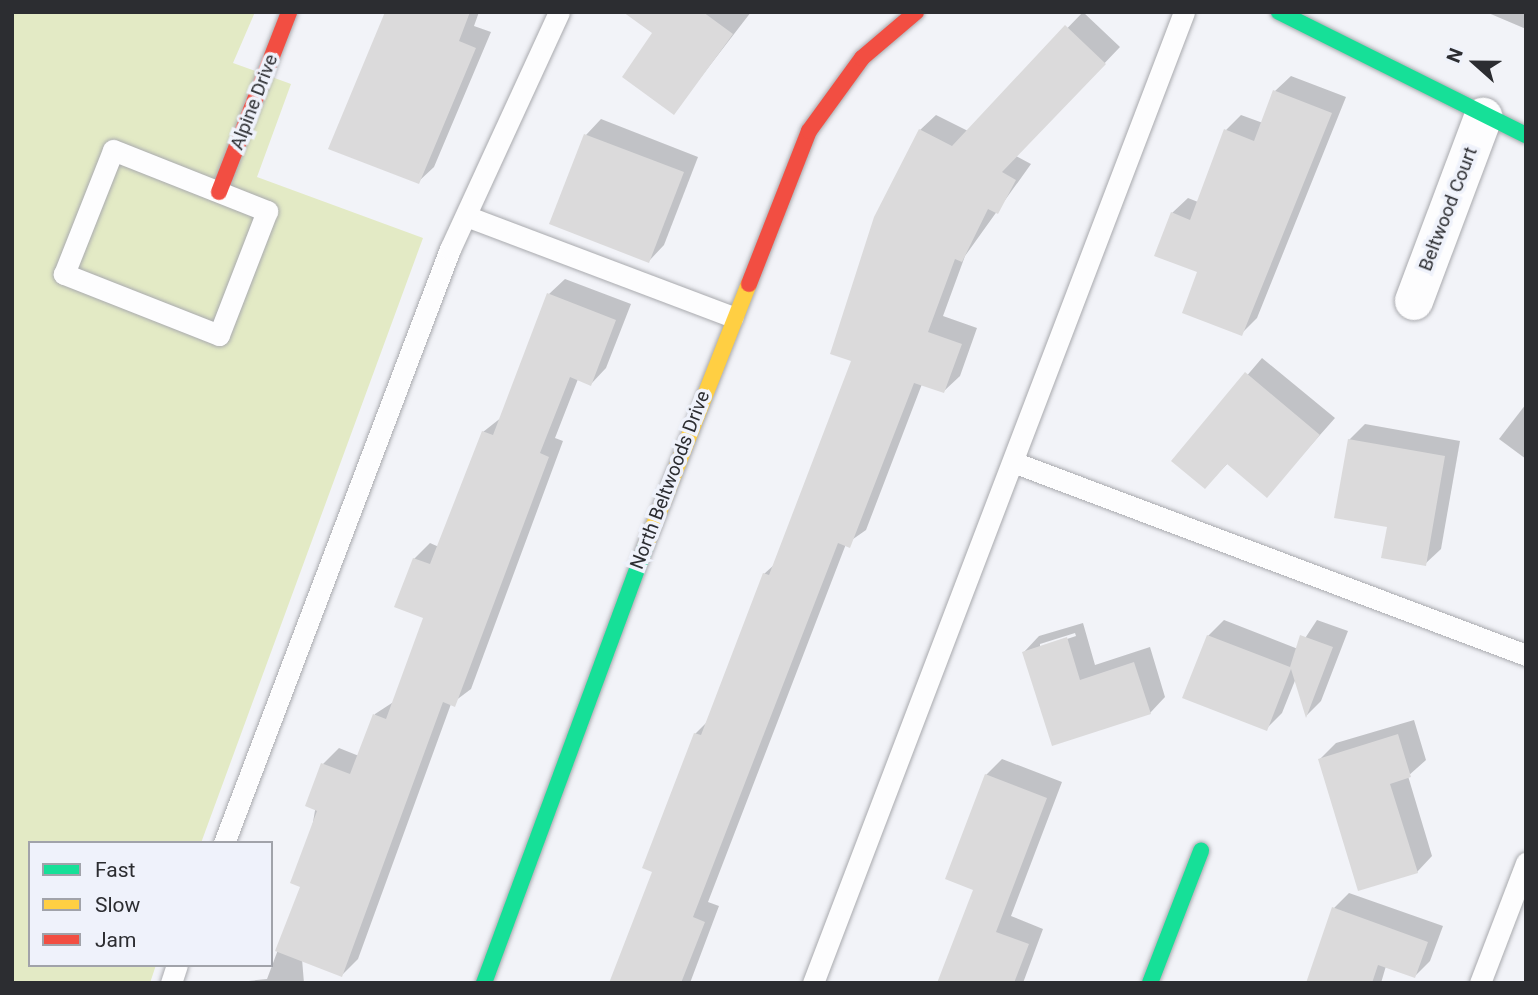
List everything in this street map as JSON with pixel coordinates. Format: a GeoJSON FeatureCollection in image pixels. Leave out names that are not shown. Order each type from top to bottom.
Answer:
{"type":"FeatureCollection","features":[{"type":"Feature","properties":{"kind":"street","name":"Alpine Drive"},"geometry":{"type":"LineString","coordinates":[[219,192],[289,12]]}},
{"type":"Feature","properties":{"kind":"street","name":"North Beltwoods Drive"},"geometry":{"type":"LineString","coordinates":[[484,983],[733,317],[808,131],[862,58],[916,12]]}},
{"type":"Feature","properties":{"kind":"street"},"geometry":{"type":"LineString","coordinates":[[1279,12],[1483,117],[1526,135]]}},
{"type":"Feature","properties":{"kind":"street","name":"Beltwood Court"},"geometry":{"type":"LineString","coordinates":[[1414,301],[1483,117]]}},
{"type":"Feature","properties":{"kind":"street"},"geometry":{"type":"LineString","coordinates":[[1150,983],[1201,851]]}},
{"type":"Feature","properties":{"kind":"lane"},"geometry":{"type":"LineString","coordinates":[[225,841],[466,216],[559,12]]}},
{"type":"Feature","properties":{"kind":"lane"},"geometry":{"type":"LineString","coordinates":[[813,983],[1184,12]]}},
{"type":"Feature","properties":{"kind":"lane"},"geometry":{"type":"LineString","coordinates":[[113,150],[219,192],[267,211],[219,335],[64,274],[113,150]]}},
{"type":"Feature","properties":{"kind":"lane"},"geometry":{"type":"LineString","coordinates":[[466,216],[733,317]]}},
{"type":"Feature","properties":{"kind":"lane"},"geometry":{"type":"LineString","coordinates":[[1013,462],[1526,655]]}},
{"type":"Feature","properties":{"kind":"lane"},"geometry":{"type":"LineString","coordinates":[[1480,983],[1526,863]]}},
{"type":"Feature","properties":{"kind":"green space"},"geometry":{"type":"Polygon","coordinates":[[[12,12],[255,12],[233,63],[291,84],[257,177],[423,238],[202,841],[28,841],[28,967],[155,967],[150,983],[12,983],[12,12]]]}},
{"type":"Feature","properties":{"kind":"building"},"geometry":{"type":"Polygon","coordinates":[[[385,12],[470,12],[459,41],[476,48],[419,184],[328,149],[385,12]]]}},
{"type":"Feature","properties":{"kind":"building"},"geometry":{"type":"Polygon","coordinates":[[[623,12],[703,12],[733,34],[674,115],[622,77],[652,33],[623,12]]]}},
{"type":"Feature","properties":{"kind":"building"},"geometry":{"type":"Polygon","coordinates":[[[1065,25],[1106,64],[1002,172],[1016,180],[998,214],[988,209],[962,262],[955,259],[928,332],[962,344],[944,393],[914,383],[850,548],[838,543],[693,917],[705,922],[681,983],[609,983],[652,872],[642,868],[694,733],[701,735],[763,573],[769,575],[851,361],[830,354],[874,217],[919,129],[952,146],[1065,25]]]}},
{"type":"Feature","properties":{"kind":"building"},"geometry":{"type":"Polygon","coordinates":[[[1273,90],[1332,113],[1242,336],[1182,313],[1197,272],[1154,256],[1171,212],[1190,220],[1224,129],[1254,141],[1273,90]]]}},
{"type":"Feature","properties":{"kind":"building"},"geometry":{"type":"Polygon","coordinates":[[[584,134],[684,172],[649,263],[549,224],[584,134]]]}},
{"type":"Feature","properties":{"kind":"building"},"geometry":{"type":"Polygon","coordinates":[[[547,293],[616,320],[591,386],[570,377],[540,453],[549,457],[455,707],[443,702],[342,977],[275,951],[300,887],[290,883],[317,811],[305,806],[321,763],[350,774],[373,714],[386,719],[423,618],[394,607],[413,558],[430,564],[482,431],[493,435],[547,293]]]}},
{"type":"Feature","properties":{"kind":"building"},"geometry":{"type":"Polygon","coordinates":[[[1245,372],[1320,435],[1267,498],[1227,464],[1205,489],[1171,461],[1245,372]]]}},
{"type":"Feature","properties":{"kind":"building"},"geometry":{"type":"Polygon","coordinates":[[[1348,439],[1445,456],[1426,566],[1381,558],[1387,527],[1334,518],[1348,439]]]}},
{"type":"Feature","properties":{"kind":"building"},"geometry":{"type":"Polygon","coordinates":[[[1207,635],[1290,667],[1300,635],[1333,647],[1306,718],[1291,669],[1267,731],[1182,698],[1207,635]]]}},
{"type":"Feature","properties":{"kind":"building"},"geometry":{"type":"Polygon","coordinates":[[[1067,637],[1080,680],[1134,662],[1151,714],[1052,746],[1022,652],[1067,637]]]}},
{"type":"Feature","properties":{"kind":"building"},"geometry":{"type":"Polygon","coordinates":[[[1398,734],[1411,777],[1390,784],[1418,873],[1358,891],[1318,759],[1398,734]]]}},
{"type":"Feature","properties":{"kind":"building"},"geometry":{"type":"Polygon","coordinates":[[[985,774],[1047,798],[996,932],[1029,944],[1014,983],[937,983],[973,890],[945,879],[985,774]]]}},
{"type":"Feature","properties":{"kind":"building"},"geometry":{"type":"Polygon","coordinates":[[[1332,907],[1428,942],[1415,978],[1378,965],[1372,983],[1306,983],[1332,907]]]}},
{"type":"Feature","properties":{"kind":"traffic: fast"},"geometry":{"type":"LineString","coordinates":[[1279,12],[1526,135]]}},
{"type":"Feature","properties":{"kind":"traffic: fast"},"geometry":{"type":"LineString","coordinates":[[484,983],[646,545]]}},
{"type":"Feature","properties":{"kind":"traffic: fast"},"geometry":{"type":"LineString","coordinates":[[1150,983],[1201,851]]}},
{"type":"Feature","properties":{"kind":"traffic: slow"},"geometry":{"type":"LineString","coordinates":[[646,545],[749,284]]}},
{"type":"Feature","properties":{"kind":"traffic: jam"},"geometry":{"type":"LineString","coordinates":[[219,192],[289,12]]}},
{"type":"Feature","properties":{"kind":"traffic: jam"},"geometry":{"type":"LineString","coordinates":[[749,284],[809,131],[862,58],[916,12]]}}]}
